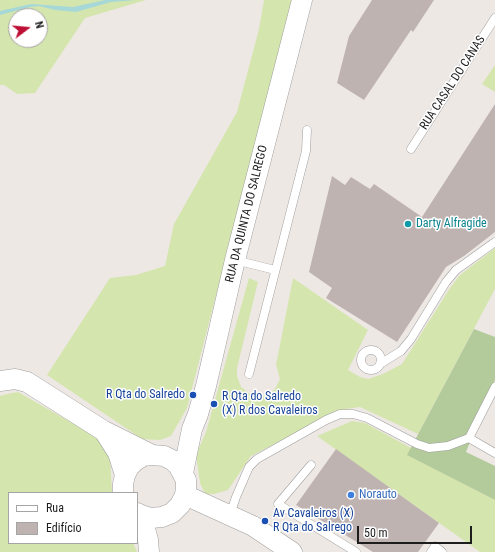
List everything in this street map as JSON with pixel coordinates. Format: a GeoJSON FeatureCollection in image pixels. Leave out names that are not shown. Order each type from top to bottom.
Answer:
{"type":"FeatureCollection","features":[{"type":"Feature","properties":{"kind":"street","name":"RUA DA QUINTA DO SALREGO"},"geometry":{"type":"LineString","coordinates":[[185,495],[186,480],[183,473],[192,429],[206,386],[234,260],[302,0]]}},
{"type":"Feature","properties":{"kind":"street"},"geometry":{"type":"LineString","coordinates":[[0,381],[15,379],[27,382],[104,431],[172,460],[183,473]]}},
{"type":"Feature","properties":{"kind":"street","name":"RUA DA QUINTA DO SALREGO"},"geometry":{"type":"LineString","coordinates":[[158,455],[192,429]]}},
{"type":"Feature","properties":{"kind":"street"},"geometry":{"type":"LineString","coordinates":[[104,431],[118,453],[124,484]]}},
{"type":"Feature","properties":{"kind":"street"},"geometry":{"type":"LineString","coordinates":[[124,484],[129,467],[135,461],[143,456],[158,455]]}},
{"type":"Feature","properties":{"kind":"street"},"geometry":{"type":"LineString","coordinates":[[139,514],[152,518],[162,517],[172,513],[180,505],[185,495],[253,526],[292,552]]}},
{"type":"Feature","properties":{"kind":"street"},"geometry":{"type":"LineString","coordinates":[[139,514],[148,540],[149,552]]}},
{"type":"Feature","properties":{"kind":"lane","name":"RUA CASAL DO CANAS"},"geometry":{"type":"LineString","coordinates":[[410,149],[495,18]]}},
{"type":"Feature","properties":{"kind":"lane"},"geometry":{"type":"LineString","coordinates":[[249,374],[306,151],[307,130]]}},
{"type":"Feature","properties":{"kind":"lane"},"geometry":{"type":"LineString","coordinates":[[380,364],[401,351],[411,339],[446,282],[456,270],[495,242]]}},
{"type":"Feature","properties":{"kind":"lane"},"geometry":{"type":"LineString","coordinates":[[234,260],[275,270]]}},
{"type":"Feature","properties":{"kind":"lane"},"geometry":{"type":"LineString","coordinates":[[230,516],[249,466],[257,459],[326,420],[340,414],[353,414],[367,418],[417,444],[429,448],[448,446],[468,438],[495,387]]}},
{"type":"Feature","properties":{"kind":"lane"},"geometry":{"type":"LineString","coordinates":[[468,438],[495,453]]}},
{"type":"Feature","properties":{"kind":"lane"},"geometry":{"type":"LineString","coordinates":[[311,464],[278,504],[356,552]]}},
{"type":"Feature","properties":{"kind":"lane"},"geometry":{"type":"LineString","coordinates":[[431,552],[435,546],[442,552]]}},
{"type":"Feature","properties":{"kind":"green space"},"geometry":{"type":"Polygon","coordinates":[[[0,0],[146,0],[85,18],[35,93],[17,94],[4,85],[0,85],[0,0]]]}},
{"type":"Feature","properties":{"kind":"green space"},"geometry":{"type":"Polygon","coordinates":[[[264,0],[292,0],[187,408],[171,436],[160,440],[142,439],[47,375],[110,278],[136,275],[165,266],[174,224],[237,112],[259,29],[264,0]]]}},
{"type":"Feature","properties":{"kind":"green space"},"geometry":{"type":"Polygon","coordinates":[[[495,65],[495,92],[482,84],[495,65]]]}},
{"type":"Feature","properties":{"kind":"green space"},"geometry":{"type":"Polygon","coordinates":[[[495,248],[495,289],[418,434],[360,407],[340,410],[251,456],[228,490],[214,494],[205,494],[200,483],[196,455],[206,432],[249,278],[258,282],[237,368],[237,376],[241,387],[255,398],[267,395],[275,389],[280,379],[276,365],[293,278],[368,330],[348,370],[360,377],[368,379],[383,374],[402,364],[450,288],[460,275],[495,248]]]}},
{"type":"Feature","properties":{"kind":"green space"},"geometry":{"type":"Polygon","coordinates":[[[474,329],[495,337],[495,380],[466,452],[495,466],[495,500],[407,455],[474,329]]]}},
{"type":"Feature","properties":{"kind":"green space"},"geometry":{"type":"Polygon","coordinates":[[[18,392],[95,436],[110,454],[112,492],[8,492],[8,544],[133,544],[137,552],[0,552],[0,396],[18,392]]]}},
{"type":"Feature","properties":{"kind":"green space"},"geometry":{"type":"Polygon","coordinates":[[[352,421],[365,423],[411,448],[408,455],[495,500],[495,552],[480,552],[317,436],[352,421]]]}},
{"type":"Feature","properties":{"kind":"water"},"geometry":{"type":"Polygon","coordinates":[[[105,0],[136,0],[111,2],[76,12],[55,10],[39,6],[13,8],[31,4],[73,7],[105,0]]]}},
{"type":"Feature","properties":{"kind":"water"},"geometry":{"type":"Polygon","coordinates":[[[8,9],[8,13],[0,15],[0,11],[8,9]]]}},
{"type":"Feature","properties":{"kind":"building"},"geometry":{"type":"Polygon","coordinates":[[[372,0],[434,0],[413,32],[411,30],[364,100],[337,83],[349,36],[372,0]]]}},
{"type":"Feature","properties":{"kind":"building","name":"Darty Alfragide"},"geometry":{"type":"Polygon","coordinates":[[[495,104],[495,232],[464,256],[446,267],[397,342],[326,298],[332,288],[309,272],[332,176],[345,185],[351,177],[370,189],[374,184],[422,217],[495,104]]]}},
{"type":"Feature","properties":{"kind":"building","name":"Norauto"},"geometry":{"type":"Polygon","coordinates":[[[336,449],[439,523],[418,552],[373,552],[296,505],[336,449]]]}},
{"type":"Feature","properties":{"kind":"place","name":"Darty Alfragide"},"geometry":{"type":"Point","coordinates":[408,224]}},
{"type":"Feature","properties":{"kind":"place","name":"R Qta do Salredo"},"geometry":{"type":"Point","coordinates":[193,395]}},
{"type":"Feature","properties":{"kind":"place","name":"R Qta do Salredo (X) R dos Cavaleiros"},"geometry":{"type":"Point","coordinates":[214,404]}},
{"type":"Feature","properties":{"kind":"place","name":"Norauto"},"geometry":{"type":"Point","coordinates":[351,495]}},
{"type":"Feature","properties":{"kind":"place","name":"Av Cavaleiros (X) R Qta do Salrego"},"geometry":{"type":"Point","coordinates":[265,521]}}]}
